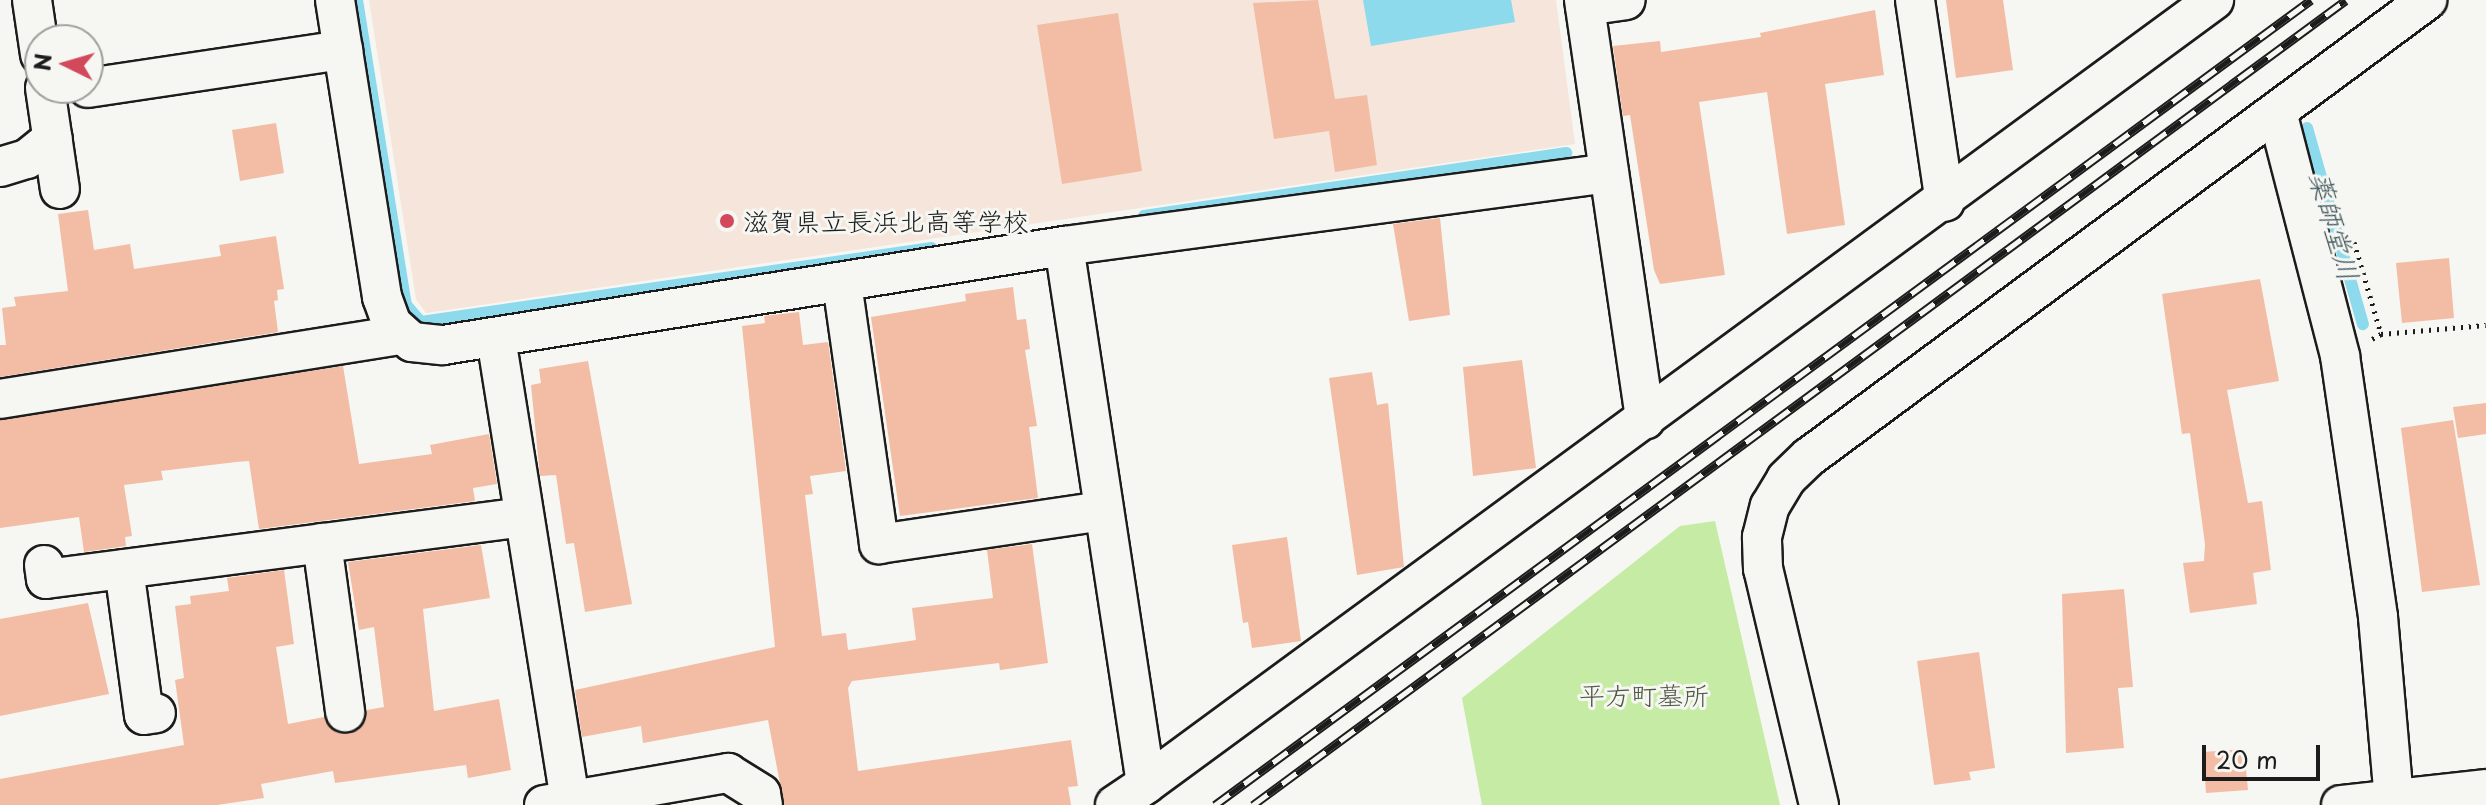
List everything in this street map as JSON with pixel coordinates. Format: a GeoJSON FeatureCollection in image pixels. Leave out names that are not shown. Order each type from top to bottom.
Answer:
{"type":"FeatureCollection","features":[{"type":"Feature","properties":{"kind":"street"},"geometry":{"type":"LineString","coordinates":[[32,0],[36,24]]}},
{"type":"Feature","properties":{"kind":"street"},"geometry":{"type":"LineString","coordinates":[[335,0],[382,297],[400,335]]}},
{"type":"Feature","properties":{"kind":"street"},"geometry":{"type":"LineString","coordinates":[[1626,0],[1584,3],[1645,420]]}},
{"type":"Feature","properties":{"kind":"street"},"geometry":{"type":"LineString","coordinates":[[1915,0],[1945,202]]}},
{"type":"Feature","properties":{"kind":"street"},"geometry":{"type":"LineString","coordinates":[[1115,805],[1945,202],[2214,0]]}},
{"type":"Feature","properties":{"kind":"street"},"geometry":{"type":"LineString","coordinates":[[1819,805],[1763,569],[1762,537],[1770,506],[1786,479],[1809,457],[2427,0]]}},
{"type":"Feature","properties":{"kind":"street"},"geometry":{"type":"LineString","coordinates":[[104,86],[343,50]]}},
{"type":"Feature","properties":{"kind":"street"},"geometry":{"type":"LineString","coordinates":[[47,104],[60,189]]}},
{"type":"Feature","properties":{"kind":"street"},"geometry":{"type":"LineString","coordinates":[[2277,112],[2340,356],[2378,617],[2394,799]]}},
{"type":"Feature","properties":{"kind":"street"},"geometry":{"type":"LineString","coordinates":[[0,167],[27,159],[53,138]]}},
{"type":"Feature","properties":{"kind":"street"},"geometry":{"type":"LineString","coordinates":[[0,399],[400,335],[426,345],[496,338],[1064,246],[1609,173]]}},
{"type":"Feature","properties":{"kind":"street"},"geometry":{"type":"LineString","coordinates":[[1064,246],[1146,784]]}},
{"type":"Feature","properties":{"kind":"street"},"geometry":{"type":"LineString","coordinates":[[842,283],[879,544],[1102,511]]}},
{"type":"Feature","properties":{"kind":"street"},"geometry":{"type":"LineString","coordinates":[[496,338],[561,804],[728,773],[761,794],[763,805]]}},
{"type":"Feature","properties":{"kind":"street"},"geometry":{"type":"LineString","coordinates":[[44,565],[46,579],[523,517]]}},
{"type":"Feature","properties":{"kind":"street"},"geometry":{"type":"LineString","coordinates":[[322,543],[345,712]]}},
{"type":"Feature","properties":{"kind":"street"},"geometry":{"type":"LineString","coordinates":[[124,569],[144,715],[156,713]]}},
{"type":"Feature","properties":{"kind":"street"},"geometry":{"type":"LineString","coordinates":[[2341,805],[2486,789]]}},
{"type":"Feature","properties":{"kind":"path"},"geometry":{"type":"LineString","coordinates":[[2381,334],[2486,325]]}},
{"type":"Feature","properties":{"kind":"shaded area","name":"滋賀県立長浜北高等学校"},"geometry":{"type":"Polygon","coordinates":[[[369,0],[1556,0],[1575,144],[426,313],[416,299],[369,0]]]}},
{"type":"Feature","properties":{"kind":"green space","name":"平方町墓所"},"geometry":{"type":"Polygon","coordinates":[[[1715,521],[1780,805],[1482,805],[1462,698],[1680,526],[1715,521]]]}},
{"type":"Feature","properties":{"kind":"water"},"geometry":{"type":"Polygon","coordinates":[[[1363,0],[1511,0],[1515,22],[1371,46],[1363,0]]]}},
{"type":"Feature","properties":{"kind":"building"},"geometry":{"type":"Polygon","coordinates":[[[1318,0],[1335,99],[1367,95],[1377,165],[1335,172],[1329,131],[1274,139],[1253,3],[1318,0]]]}},
{"type":"Feature","properties":{"kind":"building"},"geometry":{"type":"Polygon","coordinates":[[[1946,0],[2003,0],[2013,70],[1956,78],[1946,0]]]}},
{"type":"Feature","properties":{"kind":"building"},"geometry":{"type":"Polygon","coordinates":[[[1875,10],[1884,75],[1825,84],[1845,225],[1787,234],[1767,92],[1699,102],[1725,275],[1660,284],[1654,270],[1630,115],[1623,116],[1613,46],[1660,41],[1661,52],[1761,37],[1760,33],[1875,10]]]}},
{"type":"Feature","properties":{"kind":"building"},"geometry":{"type":"Polygon","coordinates":[[[1118,13],[1142,171],[1062,184],[1037,25],[1118,13]]]}},
{"type":"Feature","properties":{"kind":"building"},"geometry":{"type":"Polygon","coordinates":[[[276,123],[284,173],[240,181],[232,130],[276,123]]]}},
{"type":"Feature","properties":{"kind":"building"},"geometry":{"type":"Polygon","coordinates":[[[88,210],[94,250],[130,244],[134,269],[221,256],[219,245],[276,236],[284,289],[277,290],[278,300],[274,301],[278,332],[0,377],[0,345],[6,345],[2,308],[16,306],[14,297],[68,291],[58,214],[88,210]]]}},
{"type":"Feature","properties":{"kind":"building"},"geometry":{"type":"Polygon","coordinates":[[[1440,218],[1450,315],[1409,321],[1393,224],[1440,218]]]}},
{"type":"Feature","properties":{"kind":"building"},"geometry":{"type":"Polygon","coordinates":[[[2449,258],[2454,318],[2402,323],[2396,263],[2449,258]]]}},
{"type":"Feature","properties":{"kind":"building"},"geometry":{"type":"Polygon","coordinates":[[[2260,279],[2279,381],[2227,390],[2248,503],[2262,501],[2271,570],[2253,573],[2257,604],[2190,613],[2183,563],[2204,561],[2205,544],[2190,433],[2182,434],[2162,294],[2260,279]]]}},
{"type":"Feature","properties":{"kind":"building"},"geometry":{"type":"Polygon","coordinates":[[[1013,287],[1017,320],[1026,319],[1030,349],[1025,350],[1037,426],[1029,427],[1038,498],[900,516],[871,317],[966,301],[965,294],[1013,287]]]}},
{"type":"Feature","properties":{"kind":"building"},"geometry":{"type":"Polygon","coordinates":[[[799,312],[803,345],[828,342],[846,471],[810,476],[813,494],[805,495],[822,636],[846,633],[848,650],[916,640],[912,608],[993,598],[987,550],[1032,544],[1048,663],[1000,670],[999,663],[852,681],[848,688],[858,771],[1071,740],[1078,786],[1068,787],[1071,805],[784,805],[768,720],[643,743],[641,726],[582,737],[575,690],[775,647],[742,326],[765,323],[764,316],[799,312]]]}},
{"type":"Feature","properties":{"kind":"building"},"geometry":{"type":"Polygon","coordinates":[[[1522,360],[1536,468],[1473,476],[1463,367],[1522,360]]]}},
{"type":"Feature","properties":{"kind":"building"},"geometry":{"type":"Polygon","coordinates":[[[588,361],[632,604],[585,612],[574,543],[566,544],[556,475],[540,476],[531,385],[541,383],[539,369],[588,361]]]}},
{"type":"Feature","properties":{"kind":"building"},"geometry":{"type":"Polygon","coordinates":[[[343,366],[359,464],[432,454],[430,445],[489,434],[497,484],[473,488],[475,501],[259,529],[249,461],[236,462],[161,471],[163,480],[124,485],[132,536],[125,537],[126,546],[84,552],[79,517],[0,528],[0,420],[343,366]]]}},
{"type":"Feature","properties":{"kind":"building"},"geometry":{"type":"Polygon","coordinates":[[[1372,372],[1377,405],[1388,403],[1404,567],[1357,575],[1329,378],[1372,372]]]}},
{"type":"Feature","properties":{"kind":"building"},"geometry":{"type":"Polygon","coordinates":[[[2486,403],[2486,434],[2458,438],[2453,407],[2486,403]]]}},
{"type":"Feature","properties":{"kind":"building"},"geometry":{"type":"Polygon","coordinates":[[[2453,420],[2480,585],[2422,592],[2401,428],[2453,420]]]}},
{"type":"Feature","properties":{"kind":"building"},"geometry":{"type":"Polygon","coordinates":[[[1287,537],[1301,641],[1252,648],[1248,622],[1243,623],[1232,545],[1287,537]]]}},
{"type":"Feature","properties":{"kind":"building"},"geometry":{"type":"Polygon","coordinates":[[[481,545],[490,598],[423,609],[434,711],[499,699],[511,770],[468,778],[466,765],[335,783],[333,771],[261,784],[264,798],[217,805],[0,805],[0,779],[184,745],[175,680],[184,678],[175,606],[191,604],[190,596],[229,591],[227,578],[284,570],[294,644],[276,647],[288,724],[324,717],[337,733],[358,730],[367,710],[384,707],[374,627],[359,630],[348,562],[481,545]]]}},
{"type":"Feature","properties":{"kind":"building"},"geometry":{"type":"Polygon","coordinates":[[[2124,589],[2133,687],[2118,688],[2124,748],[2066,753],[2062,594],[2124,589]]]}},
{"type":"Feature","properties":{"kind":"building"},"geometry":{"type":"Polygon","coordinates":[[[88,603],[109,694],[0,716],[0,619],[88,603]]]}},
{"type":"Feature","properties":{"kind":"building"},"geometry":{"type":"Polygon","coordinates":[[[1979,652],[1995,768],[1969,772],[1971,780],[1934,785],[1917,661],[1979,652]]]}},
{"type":"Feature","properties":{"kind":"building"},"geometry":{"type":"Polygon","coordinates":[[[2244,749],[2248,790],[2206,793],[2203,752],[2244,749]]]}},
{"type":"Feature","properties":{"kind":"waterway"},"geometry":{"type":"LineString","coordinates":[[357,0],[406,305],[421,322],[932,248]]}},
{"type":"Feature","properties":{"kind":"waterway","name":"薬師堂川"},"geometry":{"type":"LineString","coordinates":[[2307,128],[2363,324]]}},
{"type":"Feature","properties":{"kind":"waterway"},"geometry":{"type":"LineString","coordinates":[[1144,216],[1566,153]]}},
{"type":"Feature","properties":{"kind":"railway"},"geometry":{"type":"LineString","coordinates":[[1215,805],[2311,0]]}},
{"type":"Feature","properties":{"kind":"railway"},"geometry":{"type":"LineString","coordinates":[[1253,805],[2346,0]]}},
{"type":"Feature","properties":{"kind":"place","name":"滋賀県立長浜北高等学校"},"geometry":{"type":"Point","coordinates":[727,221]}}]}
